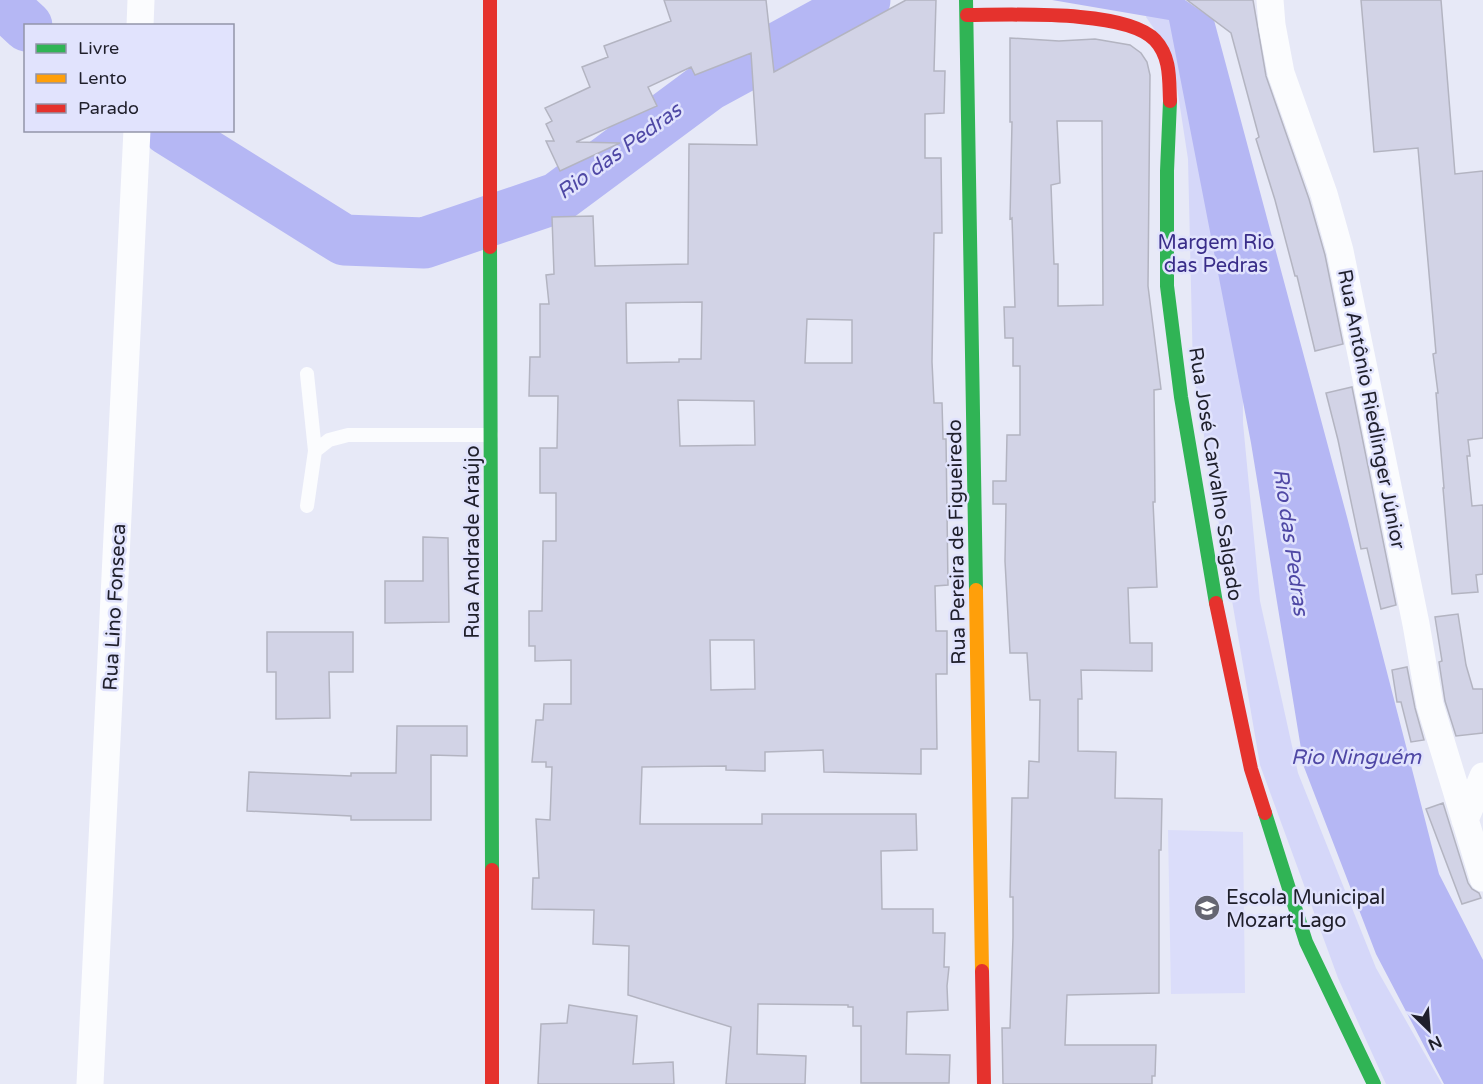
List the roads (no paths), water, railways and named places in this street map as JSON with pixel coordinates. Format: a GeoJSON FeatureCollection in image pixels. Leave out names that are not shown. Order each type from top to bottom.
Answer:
{"type":"FeatureCollection","features":[{"type":"Feature","properties":{"kind":"street"},"geometry":{"type":"LineString","coordinates":[[140,24],[141,0]]}},
{"type":"Feature","properties":{"kind":"street","name":"Rua Andrade Araújo"},"geometry":{"type":"LineString","coordinates":[[490,0],[492,1084]]}},
{"type":"Feature","properties":{"kind":"street","name":"Rua Antônio Riedlinger Júnior"},"geometry":{"type":"LineString","coordinates":[[1270,0],[1281,74],[1324,194],[1340,250],[1416,624],[1430,705],[1483,878]]}},
{"type":"Feature","properties":{"kind":"street","name":"Rua Pereira de Figueiredo"},"geometry":{"type":"LineString","coordinates":[[967,5],[984,1084]]}},
{"type":"Feature","properties":{"kind":"street","name":"Rua José Carvalho Salgado"},"geometry":{"type":"LineString","coordinates":[[967,5],[1114,22],[1138,28],[1155,40],[1165,56],[1169,73],[1170,103],[1167,171],[1167,286],[1181,397],[1208,562],[1251,769],[1306,942],[1374,1084]]}},
{"type":"Feature","properties":{"kind":"street","name":"Rua Lino Fonseca"},"geometry":{"type":"LineString","coordinates":[[90,1084],[137,132]]}},
{"type":"Feature","properties":{"kind":"street"},"geometry":{"type":"LineString","coordinates":[[1465,820],[1483,776]]}},
{"type":"Feature","properties":{"kind":"lane"},"geometry":{"type":"LineString","coordinates":[[307,374],[315,451],[307,506]]}},
{"type":"Feature","properties":{"kind":"lane"},"geometry":{"type":"LineString","coordinates":[[315,451],[329,440],[348,435],[491,435]]}},
{"type":"Feature","properties":{"kind":"water","name":"Rio Ninguém"},"geometry":{"type":"Polygon","coordinates":[[[1052,0],[1185,0],[1214,20],[1347,517],[1439,874],[1483,960],[1483,1084],[1444,1084],[1376,954],[1304,767],[1251,443],[1169,20],[1052,0]]]}},
{"type":"Feature","properties":{"kind":"waterway","name":"Rio das Pedras"},"geometry":{"type":"LineString","coordinates":[[171,132],[344,240],[424,243],[557,198],[708,86],[865,0]]}},
{"type":"Feature","properties":{"kind":"waterway","name":"Rio das Pedras"},"geometry":{"type":"LineString","coordinates":[[0,1],[25,24]]}},
{"type":"Feature","properties":{"kind":"place","name":"Escola Municipal Mozart Lago"},"geometry":{"type":"Point","coordinates":[1207,908]}},
{"type":"Feature","properties":{"kind":"park label","name":"Margem Rio das Pedras"},"geometry":{"type":"Point","coordinates":[1216,254]}}]}
